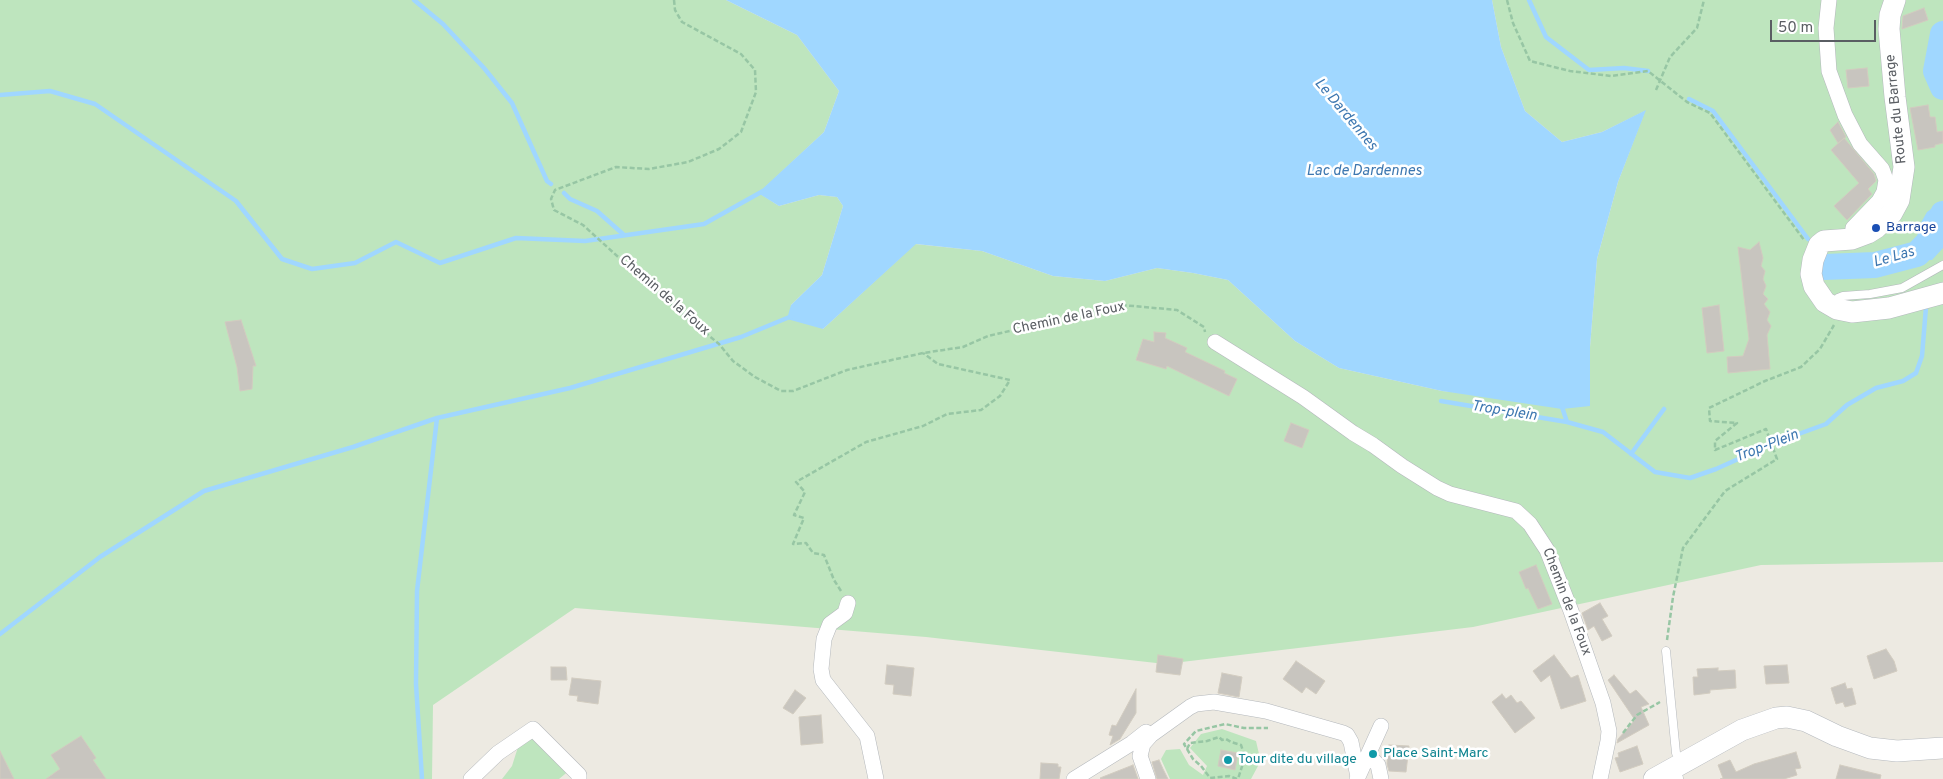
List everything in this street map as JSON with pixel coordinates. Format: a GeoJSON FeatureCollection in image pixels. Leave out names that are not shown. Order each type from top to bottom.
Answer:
{"type":"FeatureCollection","features":[{"type":"Feature","properties":{"kind":"street"},"geometry":{"type":"LineString","coordinates":[[1829,0],[1826,28],[1829,71],[1845,115],[1860,144],[1882,169],[1886,180],[1884,192],[1879,201],[1853,228],[1852,238]]}},
{"type":"Feature","properties":{"kind":"street","name":"Route du Barrage"},"geometry":{"type":"LineString","coordinates":[[1814,255],[1819,245],[1824,242],[1852,238],[1868,233],[1876,228],[1892,213],[1899,200],[1904,167],[1895,102],[1889,29],[1890,15],[1895,0]]}},
{"type":"Feature","properties":{"kind":"street"},"geometry":{"type":"LineString","coordinates":[[1814,255],[1811,274],[1814,286],[1825,302],[1837,308],[1852,312],[1878,310],[1943,293]]}},
{"type":"Feature","properties":{"kind":"street","name":"Chemin de la Foux"},"geometry":{"type":"LineString","coordinates":[[1215,342],[1303,397],[1353,433],[1437,488],[1450,494],[1516,511],[1523,516],[1547,550],[1571,611],[1603,703],[1609,731],[1600,779]]}},
{"type":"Feature","properties":{"kind":"street"},"geometry":{"type":"LineString","coordinates":[[848,603],[845,613],[830,624],[824,639],[821,669],[823,680],[867,736],[876,779]]}},
{"type":"Feature","properties":{"kind":"street"},"geometry":{"type":"LineString","coordinates":[[1148,779],[1142,766],[1140,751],[1143,744],[1151,735],[1196,704],[1214,702],[1260,710],[1343,733],[1350,738],[1358,778]]}},
{"type":"Feature","properties":{"kind":"street"},"geometry":{"type":"LineString","coordinates":[[1654,779],[1742,730],[1776,718],[1798,718],[1848,741],[1877,749],[1912,751],[1943,748]]}},
{"type":"Feature","properties":{"kind":"street"},"geometry":{"type":"LineString","coordinates":[[1074,779],[1132,743],[1157,723],[1164,720],[1171,721]]}},
{"type":"Feature","properties":{"kind":"street"},"geometry":{"type":"LineString","coordinates":[[1358,778],[1381,726]]}},
{"type":"Feature","properties":{"kind":"street"},"geometry":{"type":"LineString","coordinates":[[471,779],[498,753],[533,728],[579,775],[579,779]]}},
{"type":"Feature","properties":{"kind":"street"},"geometry":{"type":"LineString","coordinates":[[1367,760],[1374,761],[1378,765],[1381,779]]}},
{"type":"Feature","properties":{"kind":"lane"},"geometry":{"type":"LineString","coordinates":[[1837,308],[1838,298],[1902,288],[1943,265]]}},
{"type":"Feature","properties":{"kind":"lane"},"geometry":{"type":"LineString","coordinates":[[1666,651],[1676,752]]}},
{"type":"Feature","properties":{"kind":"path","name":"Chemin de la Foux"},"geometry":{"type":"LineString","coordinates":[[674,0],[675,10],[682,22],[741,54],[755,70],[756,92],[741,132],[719,149],[688,162],[649,169],[616,167],[555,190],[551,199],[554,210],[583,225],[660,295],[719,344],[733,361],[755,377],[781,390],[793,391],[847,370],[923,353],[963,347],[988,336],[1122,305],[1176,310],[1204,327],[1205,332],[1215,342]]}},
{"type":"Feature","properties":{"kind":"path"},"geometry":{"type":"LineString","coordinates":[[1507,0],[1514,23],[1530,61],[1570,71],[1611,76],[1648,71],[1687,102],[1710,113],[1814,255]]}},
{"type":"Feature","properties":{"kind":"path"},"geometry":{"type":"LineString","coordinates":[[1656,90],[1670,57],[1697,28],[1704,0]]}},
{"type":"Feature","properties":{"kind":"path"},"geometry":{"type":"LineString","coordinates":[[1666,651],[1673,597],[1683,548],[1725,491],[1777,459],[1766,429],[1715,450],[1715,442],[1737,423],[1710,421],[1709,408],[1765,381],[1801,367],[1820,349],[1837,308]]}},
{"type":"Feature","properties":{"kind":"path"},"geometry":{"type":"LineString","coordinates":[[848,603],[834,580],[824,555],[813,553],[806,543],[792,544],[804,518],[794,515],[805,492],[796,482],[866,442],[923,426],[947,414],[981,410],[1000,396],[1010,380],[938,364],[923,353]]}},
{"type":"Feature","properties":{"kind":"path"},"geometry":{"type":"LineString","coordinates":[[1608,741],[1622,735],[1637,715],[1671,697]]}},
{"type":"Feature","properties":{"kind":"path"},"geometry":{"type":"LineString","coordinates":[[1187,749],[1190,743],[1219,737],[1222,740],[1226,739],[1241,745],[1245,757],[1238,779],[1229,776],[1210,778],[1193,759],[1187,749],[1184,744],[1196,731],[1225,724],[1244,728],[1272,727]]}},
{"type":"Feature","properties":{"kind":"green space"},"geometry":{"type":"Polygon","coordinates":[[[0,0],[726,0],[797,35],[839,91],[824,132],[759,193],[779,206],[819,195],[837,197],[843,206],[822,275],[791,305],[823,329],[915,244],[982,251],[1053,276],[1105,281],[1157,268],[1228,280],[1295,341],[1339,368],[1442,391],[1590,406],[1590,347],[1597,259],[1618,182],[1645,111],[1602,132],[1562,142],[1525,111],[1501,47],[1492,0],[1943,0],[1943,562],[1761,565],[1473,627],[1165,664],[926,637],[575,608],[433,705],[432,779],[0,779],[0,0]]]}},
{"type":"Feature","properties":{"kind":"green space"},"geometry":{"type":"Polygon","coordinates":[[[1222,729],[1256,741],[1259,754],[1258,766],[1251,779],[1170,779],[1161,759],[1166,750],[1180,749],[1189,765],[1203,775],[1207,766],[1190,748],[1201,734],[1222,729]]]}},
{"type":"Feature","properties":{"kind":"green space"},"geometry":{"type":"Polygon","coordinates":[[[532,737],[571,769],[559,779],[502,779],[512,766],[518,747],[532,737]]]}},
{"type":"Feature","properties":{"kind":"water","name":"Lac de Dardennes"},"geometry":{"type":"Polygon","coordinates":[[[726,0],[1492,0],[1501,47],[1525,111],[1562,142],[1602,132],[1646,110],[1618,182],[1597,259],[1590,347],[1590,406],[1562,409],[1442,391],[1339,368],[1295,341],[1228,280],[1157,268],[1105,281],[1053,276],[982,251],[916,244],[823,329],[787,319],[791,305],[822,275],[843,206],[837,197],[819,195],[779,206],[758,193],[824,132],[839,91],[797,35],[726,0]]]}},
{"type":"Feature","properties":{"kind":"water"},"geometry":{"type":"Polygon","coordinates":[[[1938,204],[1943,205],[1943,248],[1932,260],[1923,260],[1917,254],[1916,244],[1919,226],[1927,212],[1938,204]]]}},
{"type":"Feature","properties":{"kind":"building"},"geometry":{"type":"Polygon","coordinates":[[[1924,8],[1928,20],[1902,29],[1903,16],[1924,8]]]}},
{"type":"Feature","properties":{"kind":"building"},"geometry":{"type":"Polygon","coordinates":[[[1867,68],[1869,86],[1848,88],[1846,70],[1867,68]]]}},
{"type":"Feature","properties":{"kind":"building"},"geometry":{"type":"Polygon","coordinates":[[[1928,105],[1930,117],[1935,117],[1937,132],[1943,131],[1943,143],[1935,145],[1935,147],[1918,150],[1910,108],[1928,105]]]}},
{"type":"Feature","properties":{"kind":"building"},"geometry":{"type":"Polygon","coordinates":[[[1838,122],[1846,137],[1838,143],[1830,130],[1838,122]]]}},
{"type":"Feature","properties":{"kind":"building"},"geometry":{"type":"Polygon","coordinates":[[[1844,138],[1874,174],[1876,181],[1868,189],[1872,194],[1847,220],[1834,206],[1859,183],[1831,150],[1844,138]]]}},
{"type":"Feature","properties":{"kind":"building"},"geometry":{"type":"Polygon","coordinates":[[[1759,242],[1763,258],[1761,266],[1765,271],[1763,279],[1766,286],[1763,294],[1768,299],[1764,304],[1770,312],[1767,320],[1771,326],[1767,335],[1770,369],[1728,373],[1727,357],[1743,356],[1749,339],[1738,247],[1750,250],[1759,242]]]}},
{"type":"Feature","properties":{"kind":"building"},"geometry":{"type":"Polygon","coordinates":[[[1719,305],[1724,351],[1707,353],[1702,308],[1719,305]]]}},
{"type":"Feature","properties":{"kind":"building"},"geometry":{"type":"Polygon","coordinates":[[[241,320],[256,366],[253,366],[252,389],[240,391],[237,367],[225,322],[241,320]]]}},
{"type":"Feature","properties":{"kind":"building"},"geometry":{"type":"Polygon","coordinates":[[[1154,332],[1166,333],[1165,338],[1187,348],[1185,352],[1225,371],[1224,373],[1237,379],[1229,396],[1167,366],[1166,369],[1136,360],[1143,339],[1154,342],[1154,332]]]}},
{"type":"Feature","properties":{"kind":"building"},"geometry":{"type":"Polygon","coordinates":[[[1291,423],[1309,430],[1302,448],[1284,441],[1291,423]]]}},
{"type":"Feature","properties":{"kind":"building"},"geometry":{"type":"Polygon","coordinates":[[[1536,565],[1552,604],[1538,609],[1528,588],[1526,589],[1519,572],[1536,565]]]}},
{"type":"Feature","properties":{"kind":"building"},"geometry":{"type":"Polygon","coordinates":[[[1600,603],[1608,616],[1602,619],[1612,636],[1602,641],[1594,626],[1588,630],[1582,613],[1600,603]]]}},
{"type":"Feature","properties":{"kind":"building"},"geometry":{"type":"Polygon","coordinates":[[[1886,649],[1894,661],[1897,671],[1874,679],[1867,656],[1886,649]]]}},
{"type":"Feature","properties":{"kind":"building"},"geometry":{"type":"Polygon","coordinates":[[[1158,655],[1183,659],[1180,675],[1156,672],[1158,655]]]}},
{"type":"Feature","properties":{"kind":"building"},"geometry":{"type":"Polygon","coordinates":[[[1554,655],[1571,678],[1578,675],[1586,701],[1561,709],[1550,675],[1541,682],[1533,671],[1554,655]]]}},
{"type":"Feature","properties":{"kind":"building"},"geometry":{"type":"Polygon","coordinates":[[[1296,661],[1325,681],[1316,694],[1306,687],[1302,693],[1283,679],[1296,661]]]}},
{"type":"Feature","properties":{"kind":"building"},"geometry":{"type":"Polygon","coordinates":[[[887,665],[914,668],[911,696],[893,694],[894,685],[885,684],[887,665]]]}},
{"type":"Feature","properties":{"kind":"building"},"geometry":{"type":"Polygon","coordinates":[[[1787,665],[1789,683],[1766,684],[1764,666],[1787,665]]]}},
{"type":"Feature","properties":{"kind":"building"},"geometry":{"type":"Polygon","coordinates":[[[551,667],[566,667],[567,680],[551,680],[551,667]]]}},
{"type":"Feature","properties":{"kind":"building"},"geometry":{"type":"Polygon","coordinates":[[[1718,668],[1718,671],[1735,670],[1736,688],[1710,690],[1710,693],[1694,695],[1693,677],[1698,677],[1697,669],[1718,668]]]}},
{"type":"Feature","properties":{"kind":"building"},"geometry":{"type":"Polygon","coordinates":[[[1222,673],[1242,677],[1239,697],[1218,693],[1222,673]]]}},
{"type":"Feature","properties":{"kind":"building"},"geometry":{"type":"Polygon","coordinates":[[[1614,675],[1630,694],[1636,690],[1649,704],[1641,707],[1649,725],[1617,743],[1618,739],[1635,720],[1608,680],[1614,675]]]}},
{"type":"Feature","properties":{"kind":"building"},"geometry":{"type":"Polygon","coordinates":[[[572,678],[601,681],[598,704],[577,701],[578,696],[569,695],[572,678]]]}},
{"type":"Feature","properties":{"kind":"building"},"geometry":{"type":"Polygon","coordinates":[[[1845,683],[1847,689],[1852,688],[1856,704],[1845,707],[1843,702],[1836,704],[1831,688],[1845,683]]]}},
{"type":"Feature","properties":{"kind":"building"},"geometry":{"type":"Polygon","coordinates":[[[1136,689],[1136,713],[1120,739],[1110,745],[1113,736],[1109,735],[1112,725],[1116,726],[1136,689]]]}},
{"type":"Feature","properties":{"kind":"building"},"geometry":{"type":"Polygon","coordinates":[[[795,690],[806,698],[793,714],[783,708],[795,690]]]}},
{"type":"Feature","properties":{"kind":"building"},"geometry":{"type":"Polygon","coordinates":[[[1502,694],[1506,699],[1511,695],[1517,703],[1521,701],[1535,718],[1515,733],[1492,702],[1502,694]]]}},
{"type":"Feature","properties":{"kind":"building"},"geometry":{"type":"Polygon","coordinates":[[[821,715],[823,743],[801,745],[799,717],[821,715]]]}},
{"type":"Feature","properties":{"kind":"building"},"geometry":{"type":"Polygon","coordinates":[[[81,736],[96,758],[93,760],[106,779],[46,779],[60,769],[51,755],[81,736]]]}},
{"type":"Feature","properties":{"kind":"building"},"geometry":{"type":"Polygon","coordinates":[[[1389,745],[1409,746],[1406,772],[1389,771],[1387,764],[1389,745]]]}},
{"type":"Feature","properties":{"kind":"building"},"geometry":{"type":"Polygon","coordinates":[[[1637,746],[1643,764],[1620,772],[1615,758],[1619,757],[1618,753],[1637,746]]]}},
{"type":"Feature","properties":{"kind":"building","name":"Tour dite du village"},"geometry":{"type":"Polygon","coordinates":[[[1221,750],[1238,753],[1235,770],[1218,766],[1221,750]]]}},
{"type":"Feature","properties":{"kind":"building"},"geometry":{"type":"Polygon","coordinates":[[[0,751],[14,779],[0,779],[0,751]]]}},
{"type":"Feature","properties":{"kind":"building"},"geometry":{"type":"Polygon","coordinates":[[[1796,752],[1801,768],[1795,769],[1797,775],[1784,779],[1720,779],[1723,778],[1718,765],[1730,760],[1736,772],[1754,764],[1796,752]]]}},
{"type":"Feature","properties":{"kind":"building"},"geometry":{"type":"Polygon","coordinates":[[[1159,760],[1168,779],[1157,779],[1152,762],[1159,760]]]}},
{"type":"Feature","properties":{"kind":"building"},"geometry":{"type":"Polygon","coordinates":[[[1041,763],[1058,764],[1058,767],[1061,767],[1059,779],[1040,779],[1041,763]]]}},
{"type":"Feature","properties":{"kind":"building"},"geometry":{"type":"Polygon","coordinates":[[[1133,765],[1138,779],[1100,778],[1133,765]]]}},
{"type":"Feature","properties":{"kind":"building"},"geometry":{"type":"Polygon","coordinates":[[[1840,765],[1881,775],[1880,779],[1836,779],[1840,765]]]}},
{"type":"Feature","properties":{"kind":"waterway"},"geometry":{"type":"LineString","coordinates":[[414,0],[443,24],[484,68],[512,103],[547,181],[551,184]]}},
{"type":"Feature","properties":{"kind":"waterway"},"geometry":{"type":"LineString","coordinates":[[1529,0],[1546,37],[1589,70],[1624,68],[1648,71]]}},
{"type":"Feature","properties":{"kind":"waterway","name":"Le Las"},"geometry":{"type":"LineString","coordinates":[[1943,34],[1936,71],[1943,87]]}},
{"type":"Feature","properties":{"kind":"waterway"},"geometry":{"type":"LineString","coordinates":[[0,95],[50,91],[95,104],[236,201],[282,259],[312,269],[355,263],[396,242],[440,263],[516,238],[585,241],[704,224],[763,191]]}},
{"type":"Feature","properties":{"kind":"waterway"},"geometry":{"type":"LineString","coordinates":[[1689,99],[1713,111],[1808,239]]}},
{"type":"Feature","properties":{"kind":"waterway"},"geometry":{"type":"LineString","coordinates":[[564,193],[570,199],[597,211],[624,235]]}},
{"type":"Feature","properties":{"kind":"waterway","name":"Le Las"},"geometry":{"type":"LineString","coordinates":[[1824,267],[1875,265],[1917,254],[1936,235],[1943,214]]}},
{"type":"Feature","properties":{"kind":"waterway","name":"Trop-Plein"},"geometry":{"type":"LineString","coordinates":[[1561,404],[1567,422],[1603,432],[1655,472],[1690,478],[1716,469],[1774,443],[1826,424],[1847,405],[1876,388],[1903,381],[1916,373],[1922,356],[1926,307]]}},
{"type":"Feature","properties":{"kind":"waterway"},"geometry":{"type":"LineString","coordinates":[[0,634],[100,557],[204,491],[353,447],[437,418],[570,388],[741,337],[792,316]]}},
{"type":"Feature","properties":{"kind":"waterway","name":"Trop-plein"},"geometry":{"type":"LineString","coordinates":[[1441,401],[1567,422]]}},
{"type":"Feature","properties":{"kind":"waterway"},"geometry":{"type":"LineString","coordinates":[[1631,454],[1664,409]]}},
{"type":"Feature","properties":{"kind":"waterway"},"geometry":{"type":"LineString","coordinates":[[422,779],[416,684],[417,591],[437,418]]}},
{"type":"Feature","properties":{"kind":"place","name":"Barrage"},"geometry":{"type":"Point","coordinates":[1876,228]}},
{"type":"Feature","properties":{"kind":"place","name":"Place Saint-Marc"},"geometry":{"type":"Point","coordinates":[1373,754]}},
{"type":"Feature","properties":{"kind":"place","name":"Tour dite du village"},"geometry":{"type":"Point","coordinates":[1228,760]}},
{"type":"Feature","properties":{"kind":"water label","name":"Le Dardennes"},"geometry":{"type":"Point","coordinates":[1345,115]}}]}
